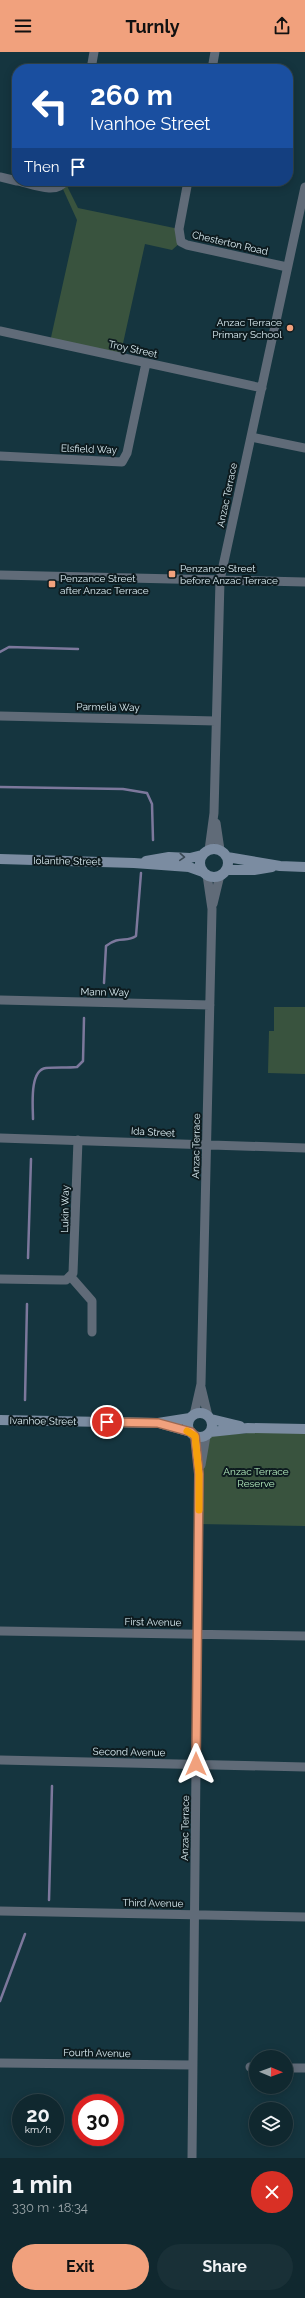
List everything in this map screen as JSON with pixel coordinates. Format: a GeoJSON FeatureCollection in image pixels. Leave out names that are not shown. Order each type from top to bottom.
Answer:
{"type":"FeatureCollection","features":[{"type":"Feature","properties":{"kind":"street"},"geometry":{"type":"LineString","coordinates":[[91,64],[94,52]]}},
{"type":"Feature","properties":{"kind":"street"},"geometry":{"type":"LineString","coordinates":[[213,64],[215,52]]}},
{"type":"Feature","properties":{"kind":"street"},"geometry":{"type":"LineString","coordinates":[[0,177],[12,180]]}},
{"type":"Feature","properties":{"kind":"street"},"geometry":{"type":"LineString","coordinates":[[41,186],[55,189],[62,186]]}},
{"type":"Feature","properties":{"kind":"street","name":"Chesterton Road"},"geometry":{"type":"LineString","coordinates":[[187,186],[179,228],[181,242],[187,245],[287,267]]}},
{"type":"Feature","properties":{"kind":"street","name":"Anzac Terrace"},"geometry":{"type":"LineString","coordinates":[[206,852],[214,813],[220,580],[287,267],[303,208],[305,187]]}},
{"type":"Feature","properties":{"kind":"street","name":"Troy Street"},"geometry":{"type":"LineString","coordinates":[[0,331],[262,388]]}},
{"type":"Feature","properties":{"kind":"street","name":"Elsfield Way"},"geometry":{"type":"LineString","coordinates":[[0,456],[122,462],[127,453],[146,363]]}},
{"type":"Feature","properties":{"kind":"street"},"geometry":{"type":"LineString","coordinates":[[251,437],[305,448]]}},
{"type":"Feature","properties":{"kind":"street"},"geometry":{"type":"LineString","coordinates":[[0,575],[305,582]]}},
{"type":"Feature","properties":{"kind":"street","name":"Parmelia Way"},"geometry":{"type":"LineString","coordinates":[[0,716],[216,721]]}},
{"type":"Feature","properties":{"kind":"street","name":"Anzac Terrace"},"geometry":{"type":"LineString","coordinates":[[214,813],[223,854]]}},
{"type":"Feature","properties":{"kind":"street"},"geometry":{"type":"LineString","coordinates":[[205,873],[200,865],[206,852]]}},
{"type":"Feature","properties":{"kind":"street","name":"Iolanthe Street"},"geometry":{"type":"LineString","coordinates":[[134,863],[169,857],[190,858],[206,852],[223,854]]}},
{"type":"Feature","properties":{"kind":"street"},"geometry":{"type":"LineString","coordinates":[[280,866],[254,870],[223,872],[223,854],[280,866],[305,867]]}},
{"type":"Feature","properties":{"kind":"street","name":"Iolanthe Street"},"geometry":{"type":"LineString","coordinates":[[0,859],[134,863],[189,867],[205,873],[223,872]]}},
{"type":"Feature","properties":{"kind":"street","name":"Anzac Terrace"},"geometry":{"type":"LineString","coordinates":[[212,909],[223,872]]}},
{"type":"Feature","properties":{"kind":"street","name":"Anzac Terrace"},"geometry":{"type":"LineString","coordinates":[[192,1417],[201,1384],[207,1146],[212,909],[205,873]]}},
{"type":"Feature","properties":{"kind":"street","name":"Mann Way"},"geometry":{"type":"LineString","coordinates":[[0,1000],[210,1005]]}},
{"type":"Feature","properties":{"kind":"street","name":"Ida Street"},"geometry":{"type":"LineString","coordinates":[[0,1138],[207,1146],[305,1148]]}},
{"type":"Feature","properties":{"kind":"street","name":"Lukin Way"},"geometry":{"type":"LineString","coordinates":[[71,1277],[75,1268],[78,1140]]}},
{"type":"Feature","properties":{"kind":"street"},"geometry":{"type":"LineString","coordinates":[[0,1279],[61,1280],[71,1277],[92,1301],[92,1332]]}},
{"type":"Feature","properties":{"kind":"street","name":"Anzac Terrace"},"geometry":{"type":"LineString","coordinates":[[201,1384],[209,1417]]}},
{"type":"Feature","properties":{"kind":"street"},"geometry":{"type":"LineString","coordinates":[[248,1428],[199,1413],[192,1417],[188,1424],[193,1434],[208,1434],[248,1428],[305,1429]]}},
{"type":"Feature","properties":{"kind":"street","name":"Ivanhoe Street"},"geometry":{"type":"LineString","coordinates":[[0,1420],[158,1423],[192,1417]]}},
{"type":"Feature","properties":{"kind":"street"},"geometry":{"type":"LineString","coordinates":[[208,1434],[212,1426],[209,1417]]}},
{"type":"Feature","properties":{"kind":"street","name":"Ivanhoe Street"},"geometry":{"type":"LineString","coordinates":[[158,1423],[193,1434]]}},
{"type":"Feature","properties":{"kind":"street","name":"Anzac Terrace"},"geometry":{"type":"LineString","coordinates":[[192,2158],[199,1474],[193,1434]]}},
{"type":"Feature","properties":{"kind":"street","name":"Anzac Terrace"},"geometry":{"type":"LineString","coordinates":[[199,1474],[208,1434]]}},
{"type":"Feature","properties":{"kind":"street","name":"First Avenue"},"geometry":{"type":"LineString","coordinates":[[0,1631],[305,1636]]}},
{"type":"Feature","properties":{"kind":"street","name":"Second Avenue"},"geometry":{"type":"LineString","coordinates":[[0,1760],[305,1767]]}},
{"type":"Feature","properties":{"kind":"street","name":"Third Avenue"},"geometry":{"type":"LineString","coordinates":[[0,1911],[305,1917]]}},
{"type":"Feature","properties":{"kind":"street","name":"Fourth Avenue"},"geometry":{"type":"LineString","coordinates":[[0,2063],[193,2065]]}},
{"type":"Feature","properties":{"kind":"street"},"geometry":{"type":"LineString","coordinates":[[293,2068],[305,2068]]}},
{"type":"Feature","properties":{"kind":"green space"},"geometry":{"type":"Polygon","coordinates":[[[67,186],[78,208],[179,229],[181,242],[172,250],[145,244],[120,357],[50,342],[77,220],[62,187],[67,186]]]}},
{"type":"Feature","properties":{"kind":"green space"},"geometry":{"type":"Polygon","coordinates":[[[274,1007],[305,1007],[305,1074],[268,1073],[269,1031],[274,1031],[274,1007]]]}},
{"type":"Feature","properties":{"kind":"green space","name":"Anzac Terrace Reserve"},"geometry":{"type":"Polygon","coordinates":[[[305,1429],[305,1526],[198,1524],[199,1474],[206,1436],[305,1429]]]}},
{"type":"Feature","properties":{"kind":"waterway"},"geometry":{"type":"LineString","coordinates":[[0,652],[9,647],[78,649]]}},
{"type":"Feature","properties":{"kind":"waterway"},"geometry":{"type":"LineString","coordinates":[[0,787],[123,789],[147,793],[152,804],[153,840]]}},
{"type":"Feature","properties":{"kind":"waterway"},"geometry":{"type":"LineString","coordinates":[[104,983],[106,946],[115,941],[129,939],[136,936],[141,873]]}},
{"type":"Feature","properties":{"kind":"waterway"},"geometry":{"type":"LineString","coordinates":[[33,1119],[34,1082],[41,1070],[46,1068],[77,1067],[83,1061],[84,1018]]}},
{"type":"Feature","properties":{"kind":"waterway"},"geometry":{"type":"LineString","coordinates":[[28,1258],[31,1159]]}},
{"type":"Feature","properties":{"kind":"waterway"},"geometry":{"type":"LineString","coordinates":[[25,1400],[27,1304]]}},
{"type":"Feature","properties":{"kind":"waterway"},"geometry":{"type":"LineString","coordinates":[[49,1900],[52,1786]]}},
{"type":"Feature","properties":{"kind":"waterway"},"geometry":{"type":"LineString","coordinates":[[0,2001],[25,1934]]}},
{"type":"Feature","properties":{"kind":"slow traffic"},"geometry":{"type":"LineString","coordinates":[[187,1431],[191,1432],[195,1436],[199,1474],[199,1510]]}},
{"type":"Feature","properties":{"kind":"place","name":"Anzac Terrace Primary School"},"geometry":{"type":"Point","coordinates":[290,328]}},
{"type":"Feature","properties":{"kind":"place","name":"Penzance Street before Anzac Terrace"},"geometry":{"type":"Point","coordinates":[172,574]}},
{"type":"Feature","properties":{"kind":"place","name":"Penzance Street after Anzac Terrace"},"geometry":{"type":"Point","coordinates":[52,584]}},
{"type":"Feature","properties":{"kind":"route"},"geometry":{"type":"LineString","coordinates":[[107,1422],[158,1423],[191,1432],[195,1436],[199,1474],[196,1764]]}}]}
